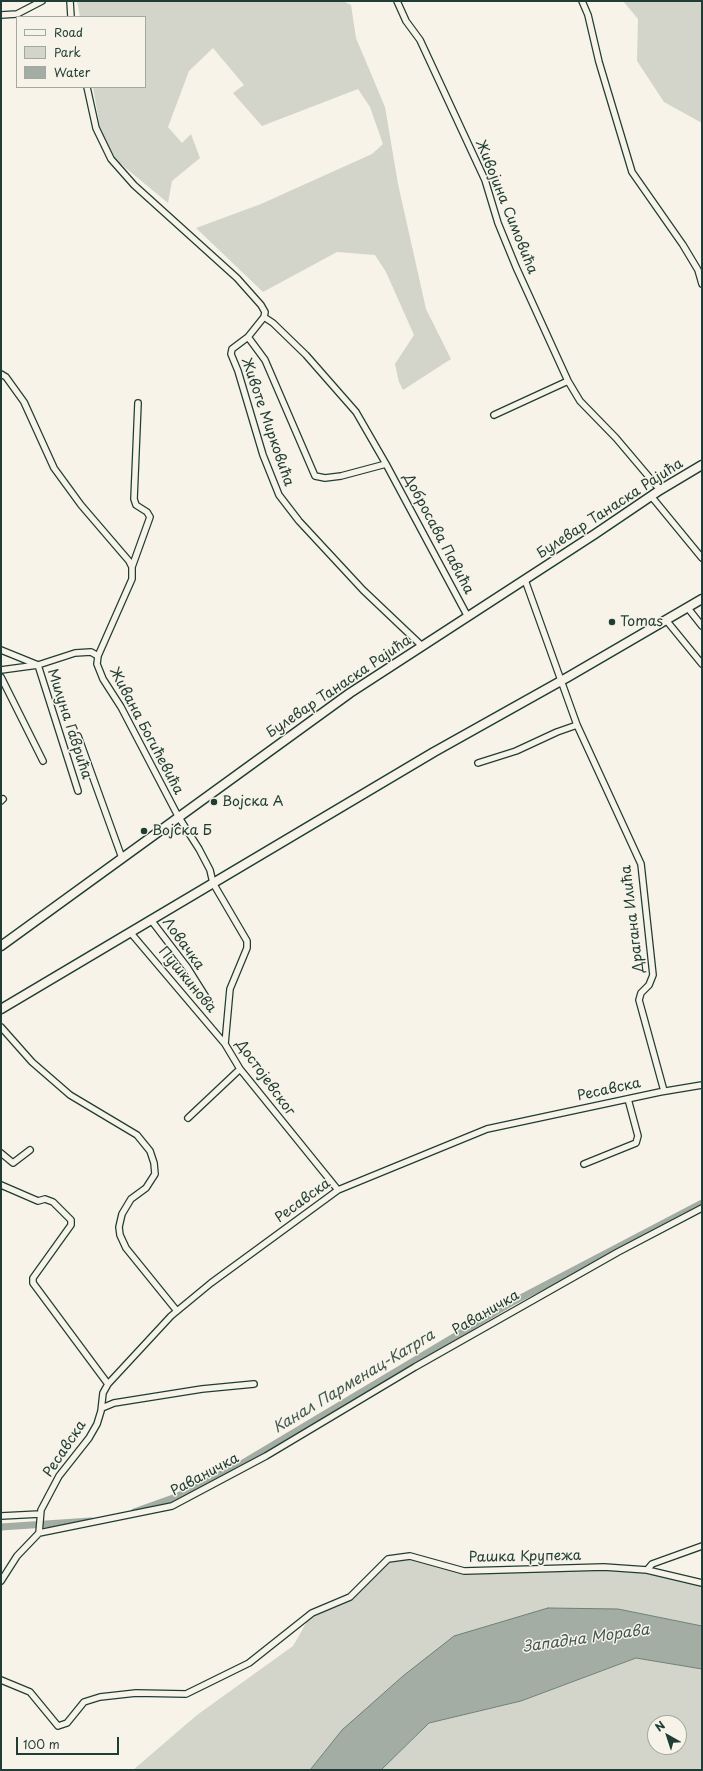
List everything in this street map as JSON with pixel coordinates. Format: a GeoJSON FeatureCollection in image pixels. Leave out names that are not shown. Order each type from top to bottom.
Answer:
{"type":"FeatureCollection","features":[{"type":"Feature","properties":{"kind":"main road","name":"Булевар Танаска Рајића"},"geometry":{"type":"LineString","coordinates":[[1,946],[350,692],[468,617],[660,490],[702,465]]}},
{"type":"Feature","properties":{"kind":"main road"},"geometry":{"type":"LineString","coordinates":[[1,1009],[434,752],[560,681],[702,598]]}},
{"type":"Feature","properties":{"kind":"street"},"geometry":{"type":"LineString","coordinates":[[1,15],[17,14],[42,1]]}},
{"type":"Feature","properties":{"kind":"street"},"geometry":{"type":"LineString","coordinates":[[70,1],[72,16]]}},
{"type":"Feature","properties":{"kind":"street","name":"Живојина Симовића"},"geometry":{"type":"LineString","coordinates":[[397,1],[406,21],[420,40],[485,180],[498,223],[516,268],[568,381],[580,400],[616,438],[660,490]]}},
{"type":"Feature","properties":{"kind":"street"},"geometry":{"type":"LineString","coordinates":[[582,1],[588,15],[599,62],[632,172],[683,245],[698,270],[702,284]]}},
{"type":"Feature","properties":{"kind":"street"},"geometry":{"type":"LineString","coordinates":[[87,88],[96,128],[111,159],[134,185],[237,278],[261,305],[264,312],[264,318]]}},
{"type":"Feature","properties":{"kind":"street","name":"Животе Мирковића"},"geometry":{"type":"LineString","coordinates":[[264,318],[248,337],[232,350],[231,354],[238,371],[263,455],[279,495],[299,520],[363,590],[422,646]]}},
{"type":"Feature","properties":{"kind":"street","name":"Добросава Павића"},"geometry":{"type":"LineString","coordinates":[[264,318],[274,323],[306,355],[356,412],[386,464],[468,617]]}},
{"type":"Feature","properties":{"kind":"street","name":"Добросава Павића"},"geometry":{"type":"LineString","coordinates":[[248,337],[265,360],[315,476],[325,478],[341,476],[386,464]]}},
{"type":"Feature","properties":{"kind":"street"},"geometry":{"type":"LineString","coordinates":[[1,374],[6,377],[24,402],[54,468],[81,505],[129,561],[132,567]]}},
{"type":"Feature","properties":{"kind":"street"},"geometry":{"type":"LineString","coordinates":[[494,415],[568,381]]}},
{"type":"Feature","properties":{"kind":"street","name":"Живана Богићевића"},"geometry":{"type":"LineString","coordinates":[[138,403],[134,499],[136,505],[147,512],[150,517],[132,567],[132,579],[98,656],[97,664],[103,679],[121,707],[178,816]]}},
{"type":"Feature","properties":{"kind":"street"},"geometry":{"type":"LineString","coordinates":[[651,496],[702,558]]}},
{"type":"Feature","properties":{"kind":"street"},"geometry":{"type":"LineString","coordinates":[[524,580],[560,681]]}},
{"type":"Feature","properties":{"kind":"street"},"geometry":{"type":"LineString","coordinates":[[687,607],[702,626]]}},
{"type":"Feature","properties":{"kind":"street"},"geometry":{"type":"LineString","coordinates":[[666,620],[702,664]]}},
{"type":"Feature","properties":{"kind":"street","name":"Милуна Гаврића"},"geometry":{"type":"LineString","coordinates":[[1,650],[38,665]]}},
{"type":"Feature","properties":{"kind":"street","name":"Милуна Гаврића"},"geometry":{"type":"LineString","coordinates":[[1,670],[38,665],[75,653],[91,652],[98,656]]}},
{"type":"Feature","properties":{"kind":"street","name":"Милуна Гаврића"},"geometry":{"type":"LineString","coordinates":[[38,665],[78,791]]}},
{"type":"Feature","properties":{"kind":"street"},"geometry":{"type":"LineString","coordinates":[[1,677],[43,761]]}},
{"type":"Feature","properties":{"kind":"street","name":"Драгана Илића"},"geometry":{"type":"LineString","coordinates":[[560,681],[577,725],[641,864],[653,975],[650,985],[641,993],[639,1000],[664,1091]]}},
{"type":"Feature","properties":{"kind":"street"},"geometry":{"type":"LineString","coordinates":[[478,763],[516,751],[557,732],[577,725]]}},
{"type":"Feature","properties":{"kind":"street"},"geometry":{"type":"LineString","coordinates":[[78,736],[122,858]]}},
{"type":"Feature","properties":{"kind":"street","name":"Достојевског"},"geometry":{"type":"LineString","coordinates":[[178,816],[199,849],[210,870],[212,883],[243,933],[247,948],[230,989],[225,1044],[240,1069],[338,1190]]}},
{"type":"Feature","properties":{"kind":"street","name":"Ловачка"},"geometry":{"type":"LineString","coordinates":[[151,920],[187,967],[209,1002]]}},
{"type":"Feature","properties":{"kind":"street","name":"Пушкинова"},"geometry":{"type":"LineString","coordinates":[[130,932],[225,1044]]}},
{"type":"Feature","properties":{"kind":"street"},"geometry":{"type":"LineString","coordinates":[[1,1027],[32,1062],[70,1095],[137,1135],[150,1151],[154,1163],[155,1174],[146,1188],[131,1198],[122,1214],[119,1227],[120,1235],[126,1248],[177,1311]]}},
{"type":"Feature","properties":{"kind":"street"},"geometry":{"type":"LineString","coordinates":[[188,1118],[240,1069]]}},
{"type":"Feature","properties":{"kind":"street","name":"Ресавска"},"geometry":{"type":"LineString","coordinates":[[39,1517],[59,1476],[89,1438],[97,1424],[102,1408],[103,1393],[108,1384],[177,1311],[211,1283],[338,1190],[487,1129],[664,1091],[702,1085]]}},
{"type":"Feature","properties":{"kind":"street"},"geometry":{"type":"LineString","coordinates":[[584,1164],[636,1144],[638,1136],[628,1099]]}},
{"type":"Feature","properties":{"kind":"street"},"geometry":{"type":"LineString","coordinates":[[1,1153],[13,1163],[30,1150]]}},
{"type":"Feature","properties":{"kind":"street"},"geometry":{"type":"LineString","coordinates":[[1,1185],[38,1201],[44,1199],[53,1202],[72,1220],[71,1225],[33,1278],[33,1283],[108,1384]]}},
{"type":"Feature","properties":{"kind":"street","name":"Раваничка"},"geometry":{"type":"LineString","coordinates":[[39,1531],[172,1506],[266,1456],[415,1367],[618,1252],[702,1208]]}},
{"type":"Feature","properties":{"kind":"street"},"geometry":{"type":"LineString","coordinates":[[102,1408],[114,1403],[176,1393],[254,1384]]}},
{"type":"Feature","properties":{"kind":"street"},"geometry":{"type":"LineString","coordinates":[[1,1516],[39,1517],[39,1531],[17,1556],[1,1581]]}},
{"type":"Feature","properties":{"kind":"street"},"geometry":{"type":"LineString","coordinates":[[647,1570],[652,1564],[702,1546]]}},
{"type":"Feature","properties":{"kind":"street","name":"Рашка Крупежа"},"geometry":{"type":"LineString","coordinates":[[1,1680],[30,1692],[58,1726],[62,1726],[72,1719],[84,1702],[100,1697],[123,1693],[186,1694],[249,1663],[312,1613],[350,1597],[388,1559],[410,1556],[464,1571],[604,1567],[647,1570],[702,1583]]}},
{"type":"Feature","properties":{"kind":"green space"},"geometry":{"type":"Polygon","coordinates":[[[77,1],[343,1],[351,5],[356,38],[385,107],[398,184],[426,309],[451,359],[403,390],[399,382],[395,364],[414,335],[386,272],[375,255],[337,252],[263,292],[196,228],[261,204],[372,154],[383,144],[370,107],[358,89],[262,126],[233,93],[244,85],[213,48],[189,71],[168,127],[182,143],[191,134],[200,158],[172,181],[168,203],[116,160],[100,128],[93,88],[146,88],[146,16],[80,16],[77,1]]]}},
{"type":"Feature","properties":{"kind":"green space"},"geometry":{"type":"Polygon","coordinates":[[[623,1],[702,1],[702,123],[664,102],[637,61],[638,19],[623,1]]]}},
{"type":"Feature","properties":{"kind":"green space"},"geometry":{"type":"Polygon","coordinates":[[[410,1556],[464,1571],[604,1567],[647,1570],[702,1583],[702,1626],[618,1609],[342,1730],[310,1770],[133,1770],[197,1715],[293,1646],[312,1613],[350,1597],[388,1559],[410,1556]]]}},
{"type":"Feature","properties":{"kind":"green space"},"geometry":{"type":"Polygon","coordinates":[[[636,1658],[702,1669],[702,1770],[381,1770],[429,1723],[521,1701],[636,1658]]]}},
{"type":"Feature","properties":{"kind":"water","name":"Западна Морава"},"geometry":{"type":"Polygon","coordinates":[[[548,1608],[618,1609],[702,1626],[702,1669],[636,1658],[521,1701],[429,1723],[381,1770],[310,1770],[342,1730],[403,1676],[454,1636],[548,1608]]]}},
{"type":"Feature","properties":{"kind":"waterway","name":"Канал Парменац-Катрга"},"geometry":{"type":"LineString","coordinates":[[134,1512],[176,1497],[243,1463],[509,1304],[702,1203]]}},
{"type":"Feature","properties":{"kind":"waterway","name":"Канал Парменац-Катрга"},"geometry":{"type":"LineString","coordinates":[[1,1527],[91,1521]]}},
{"type":"Feature","properties":{"kind":"place","name":"Tomas"},"geometry":{"type":"Point","coordinates":[612,622]}},
{"type":"Feature","properties":{"kind":"place","name":"Војска А"},"geometry":{"type":"Point","coordinates":[214,802]}},
{"type":"Feature","properties":{"kind":"place","name":"Војска Б"},"geometry":{"type":"Point","coordinates":[144,831]}}]}
